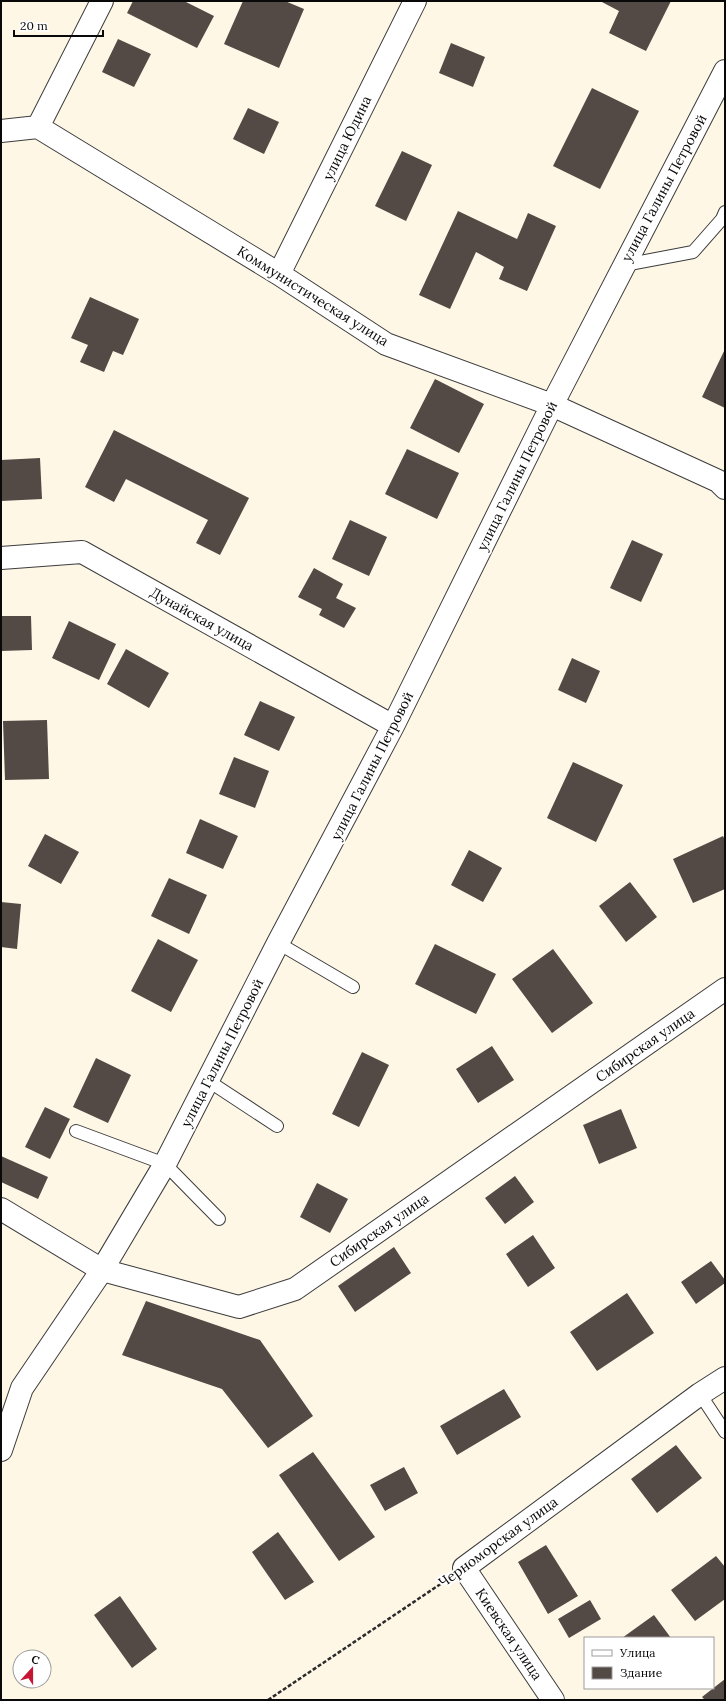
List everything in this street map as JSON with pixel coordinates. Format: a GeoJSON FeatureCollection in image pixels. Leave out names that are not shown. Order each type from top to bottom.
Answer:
{"type":"FeatureCollection","features":[{"type":"Feature","properties":{"kind":"street"},"geometry":{"type":"LineString","coordinates":[[1,131],[38,127],[102,1]]}},
{"type":"Feature","properties":{"kind":"street","name":"улица Юдина"},"geometry":{"type":"LineString","coordinates":[[279,274],[415,1]]}},
{"type":"Feature","properties":{"kind":"street","name":"улица Галины Петровой"},"geometry":{"type":"LineString","coordinates":[[1,1450],[22,1388],[102,1270],[165,1164],[278,943],[393,726],[552,405],[725,71]]}},
{"type":"Feature","properties":{"kind":"street","name":"Коммунистическая улица"},"geometry":{"type":"LineString","coordinates":[[38,127],[279,274],[386,344],[552,405],[718,481],[725,488]]}},
{"type":"Feature","properties":{"kind":"street","name":"Дунайская улица"},"geometry":{"type":"LineString","coordinates":[[1,558],[82,552],[393,726]]}},
{"type":"Feature","properties":{"kind":"street","name":"Сибирская улица"},"geometry":{"type":"LineString","coordinates":[[1,1209],[102,1270],[239,1307],[295,1288],[725,989]]}},
{"type":"Feature","properties":{"kind":"street","name":"Черноморская улица"},"geometry":{"type":"LineString","coordinates":[[464,1568],[700,1394],[725,1378]]}},
{"type":"Feature","properties":{"kind":"street","name":"Киевская улица"},"geometry":{"type":"LineString","coordinates":[[464,1568],[553,1700]]}},
{"type":"Feature","properties":{"kind":"lane"},"geometry":{"type":"LineString","coordinates":[[624,265],[693,252],[722,219],[725,212]]}},
{"type":"Feature","properties":{"kind":"lane"},"geometry":{"type":"LineString","coordinates":[[278,943],[354,987]]}},
{"type":"Feature","properties":{"kind":"lane"},"geometry":{"type":"LineString","coordinates":[[207,1080],[277,1126]]}},
{"type":"Feature","properties":{"kind":"lane"},"geometry":{"type":"LineString","coordinates":[[76,1130],[165,1164],[219,1219]]}},
{"type":"Feature","properties":{"kind":"lane"},"geometry":{"type":"LineString","coordinates":[[700,1394],[725,1432]]}},
{"type":"Feature","properties":{"kind":"path","name":"Черноморская улица"},"geometry":{"type":"LineString","coordinates":[[268,1700],[464,1568]]}},
{"type":"Feature","properties":{"kind":"building"},"geometry":{"type":"Polygon","coordinates":[[[133,1],[184,1],[214,16],[197,48],[127,13],[133,1]]]}},
{"type":"Feature","properties":{"kind":"building"},"geometry":{"type":"Polygon","coordinates":[[[243,1],[285,1],[304,9],[279,68],[224,44],[243,1]]]}},
{"type":"Feature","properties":{"kind":"building"},"geometry":{"type":"Polygon","coordinates":[[[600,1],[671,1],[646,51],[609,33],[619,11],[600,1]]]}},
{"type":"Feature","properties":{"kind":"building"},"geometry":{"type":"Polygon","coordinates":[[[118,39],[151,54],[134,87],[102,72],[118,39]]]}},
{"type":"Feature","properties":{"kind":"building"},"geometry":{"type":"Polygon","coordinates":[[[451,43],[485,57],[473,87],[439,73],[451,43]]]}},
{"type":"Feature","properties":{"kind":"building"},"geometry":{"type":"Polygon","coordinates":[[[592,88],[639,111],[600,189],[553,166],[592,88]]]}},
{"type":"Feature","properties":{"kind":"building"},"geometry":{"type":"Polygon","coordinates":[[[248,108],[279,122],[264,154],[233,139],[248,108]]]}},
{"type":"Feature","properties":{"kind":"building"},"geometry":{"type":"Polygon","coordinates":[[[402,151],[432,165],[406,221],[375,206],[402,151]]]}},
{"type":"Feature","properties":{"kind":"building"},"geometry":{"type":"Polygon","coordinates":[[[458,211],[517,239],[528,213],[556,226],[527,291],[499,279],[504,267],[476,252],[450,309],[419,295],[458,211]]]}},
{"type":"Feature","properties":{"kind":"building"},"geometry":{"type":"Polygon","coordinates":[[[90,297],[139,319],[123,355],[113,351],[104,372],[80,362],[88,345],[71,338],[90,297]]]}},
{"type":"Feature","properties":{"kind":"building"},"geometry":{"type":"Polygon","coordinates":[[[725,349],[725,408],[702,397],[725,349]]]}},
{"type":"Feature","properties":{"kind":"building"},"geometry":{"type":"Polygon","coordinates":[[[435,379],[484,404],[459,453],[410,428],[435,379]]]}},
{"type":"Feature","properties":{"kind":"building"},"geometry":{"type":"Polygon","coordinates":[[[114,430],[249,498],[220,555],[196,543],[208,520],[126,479],[114,502],[85,487],[114,430]]]}},
{"type":"Feature","properties":{"kind":"building"},"geometry":{"type":"Polygon","coordinates":[[[407,449],[459,473],[437,519],[385,494],[407,449]]]}},
{"type":"Feature","properties":{"kind":"building"},"geometry":{"type":"Polygon","coordinates":[[[40,458],[42,499],[1,501],[1,460],[40,458]]]}},
{"type":"Feature","properties":{"kind":"building"},"geometry":{"type":"Polygon","coordinates":[[[350,520],[387,537],[369,576],[332,559],[350,520]]]}},
{"type":"Feature","properties":{"kind":"building"},"geometry":{"type":"Polygon","coordinates":[[[632,540],[663,554],[641,602],[610,588],[632,540]]]}},
{"type":"Feature","properties":{"kind":"building"},"geometry":{"type":"Polygon","coordinates":[[[314,568],[343,584],[336,598],[356,608],[344,628],[319,615],[322,609],[298,597],[314,568]]]}},
{"type":"Feature","properties":{"kind":"building"},"geometry":{"type":"Polygon","coordinates":[[[1,616],[31,616],[32,650],[1,651],[1,616]]]}},
{"type":"Feature","properties":{"kind":"building"},"geometry":{"type":"Polygon","coordinates":[[[69,621],[116,644],[99,680],[52,658],[69,621]]]}},
{"type":"Feature","properties":{"kind":"building"},"geometry":{"type":"Polygon","coordinates":[[[126,649],[169,673],[149,708],[107,684],[126,649]]]}},
{"type":"Feature","properties":{"kind":"building"},"geometry":{"type":"Polygon","coordinates":[[[572,658],[600,671],[586,703],[558,690],[572,658]]]}},
{"type":"Feature","properties":{"kind":"building"},"geometry":{"type":"Polygon","coordinates":[[[260,701],[295,717],[279,751],[244,735],[260,701]]]}},
{"type":"Feature","properties":{"kind":"building"},"geometry":{"type":"Polygon","coordinates":[[[47,720],[49,779],[5,780],[3,721],[47,720]]]}},
{"type":"Feature","properties":{"kind":"building"},"geometry":{"type":"Polygon","coordinates":[[[234,757],[269,771],[255,808],[219,794],[234,757]]]}},
{"type":"Feature","properties":{"kind":"building"},"geometry":{"type":"Polygon","coordinates":[[[573,762],[623,785],[596,842],[547,818],[573,762]]]}},
{"type":"Feature","properties":{"kind":"building"},"geometry":{"type":"Polygon","coordinates":[[[200,819],[238,836],[223,869],[186,853],[200,819]]]}},
{"type":"Feature","properties":{"kind":"building"},"geometry":{"type":"Polygon","coordinates":[[[45,834],[79,852],[61,884],[28,866],[45,834]]]}},
{"type":"Feature","properties":{"kind":"building"},"geometry":{"type":"Polygon","coordinates":[[[723,836],[725,840],[725,889],[693,903],[673,859],[723,836]]]}},
{"type":"Feature","properties":{"kind":"building"},"geometry":{"type":"Polygon","coordinates":[[[469,850],[502,868],[483,902],[451,885],[469,850]]]}},
{"type":"Feature","properties":{"kind":"building"},"geometry":{"type":"Polygon","coordinates":[[[169,878],[207,895],[189,934],[151,916],[169,878]]]}},
{"type":"Feature","properties":{"kind":"building"},"geometry":{"type":"Polygon","coordinates":[[[630,882],[657,917],[626,942],[599,906],[630,882]]]}},
{"type":"Feature","properties":{"kind":"building"},"geometry":{"type":"Polygon","coordinates":[[[1,902],[21,904],[17,949],[1,947],[1,902]]]}},
{"type":"Feature","properties":{"kind":"building"},"geometry":{"type":"Polygon","coordinates":[[[158,939],[198,960],[171,1012],[131,991],[158,939]]]}},
{"type":"Feature","properties":{"kind":"building"},"geometry":{"type":"Polygon","coordinates":[[[435,944],[496,974],[476,1014],[415,984],[435,944]]]}},
{"type":"Feature","properties":{"kind":"building"},"geometry":{"type":"Polygon","coordinates":[[[553,949],[593,1003],[552,1033],[512,979],[553,949]]]}},
{"type":"Feature","properties":{"kind":"building"},"geometry":{"type":"Polygon","coordinates":[[[492,1046],[514,1080],[478,1103],[456,1069],[492,1046]]]}},
{"type":"Feature","properties":{"kind":"building"},"geometry":{"type":"Polygon","coordinates":[[[362,1052],[389,1065],[359,1127],[332,1114],[362,1052]]]}},
{"type":"Feature","properties":{"kind":"building"},"geometry":{"type":"Polygon","coordinates":[[[96,1058],[131,1075],[108,1123],[73,1107],[96,1058]]]}},
{"type":"Feature","properties":{"kind":"building"},"geometry":{"type":"Polygon","coordinates":[[[45,1107],[70,1119],[50,1159],[25,1147],[45,1107]]]}},
{"type":"Feature","properties":{"kind":"building"},"geometry":{"type":"Polygon","coordinates":[[[621,1109],[637,1148],[599,1164],[583,1125],[621,1109]]]}},
{"type":"Feature","properties":{"kind":"building"},"geometry":{"type":"Polygon","coordinates":[[[1,1156],[48,1177],[38,1199],[1,1182],[1,1156]]]}},
{"type":"Feature","properties":{"kind":"building"},"geometry":{"type":"Polygon","coordinates":[[[515,1176],[534,1202],[505,1224],[485,1198],[515,1176]]]}},
{"type":"Feature","properties":{"kind":"building"},"geometry":{"type":"Polygon","coordinates":[[[317,1183],[348,1199],[330,1233],[300,1217],[317,1183]]]}},
{"type":"Feature","properties":{"kind":"building"},"geometry":{"type":"Polygon","coordinates":[[[533,1235],[555,1268],[528,1287],[506,1254],[533,1235]]]}},
{"type":"Feature","properties":{"kind":"building"},"geometry":{"type":"Polygon","coordinates":[[[394,1247],[411,1273],[355,1312],[338,1286],[394,1247]]]}},
{"type":"Feature","properties":{"kind":"building"},"geometry":{"type":"Polygon","coordinates":[[[711,1261],[725,1280],[725,1283],[696,1304],[681,1282],[711,1261]]]}},
{"type":"Feature","properties":{"kind":"building"},"geometry":{"type":"Polygon","coordinates":[[[627,1293],[654,1333],[597,1371],[570,1332],[627,1293]]]}},
{"type":"Feature","properties":{"kind":"building"},"geometry":{"type":"Polygon","coordinates":[[[146,1301],[260,1340],[313,1416],[268,1448],[222,1389],[122,1355],[146,1301]]]}},
{"type":"Feature","properties":{"kind":"building"},"geometry":{"type":"Polygon","coordinates":[[[504,1389],[521,1417],[457,1455],[440,1426],[504,1389]]]}},
{"type":"Feature","properties":{"kind":"building"},"geometry":{"type":"Polygon","coordinates":[[[676,1445],[702,1478],[657,1513],[631,1479],[676,1445]]]}},
{"type":"Feature","properties":{"kind":"building"},"geometry":{"type":"Polygon","coordinates":[[[313,1452],[375,1537],[339,1561],[279,1475],[313,1452]]]}},
{"type":"Feature","properties":{"kind":"building"},"geometry":{"type":"Polygon","coordinates":[[[404,1467],[418,1493],[385,1511],[370,1485],[404,1467]]]}},
{"type":"Feature","properties":{"kind":"building"},"geometry":{"type":"Polygon","coordinates":[[[278,1532],[314,1582],[285,1600],[252,1552],[278,1532]]]}},
{"type":"Feature","properties":{"kind":"building"},"geometry":{"type":"Polygon","coordinates":[[[546,1545],[578,1596],[548,1614],[518,1562],[546,1545]]]}},
{"type":"Feature","properties":{"kind":"building"},"geometry":{"type":"Polygon","coordinates":[[[716,1556],[725,1567],[725,1599],[695,1621],[671,1590],[716,1556]]]}},
{"type":"Feature","properties":{"kind":"building"},"geometry":{"type":"Polygon","coordinates":[[[120,1596],[157,1649],[132,1668],[94,1615],[120,1596]]]}},
{"type":"Feature","properties":{"kind":"building"},"geometry":{"type":"Polygon","coordinates":[[[590,1600],[601,1619],[569,1638],[558,1619],[590,1600]]]}},
{"type":"Feature","properties":{"kind":"building"},"geometry":{"type":"Polygon","coordinates":[[[654,1615],[670,1637],[623,1637],[654,1615]]]}},
{"type":"Feature","properties":{"kind":"building"},"geometry":{"type":"Polygon","coordinates":[[[725,1679],[725,1700],[705,1700],[702,1697],[725,1679]]]}}]}
